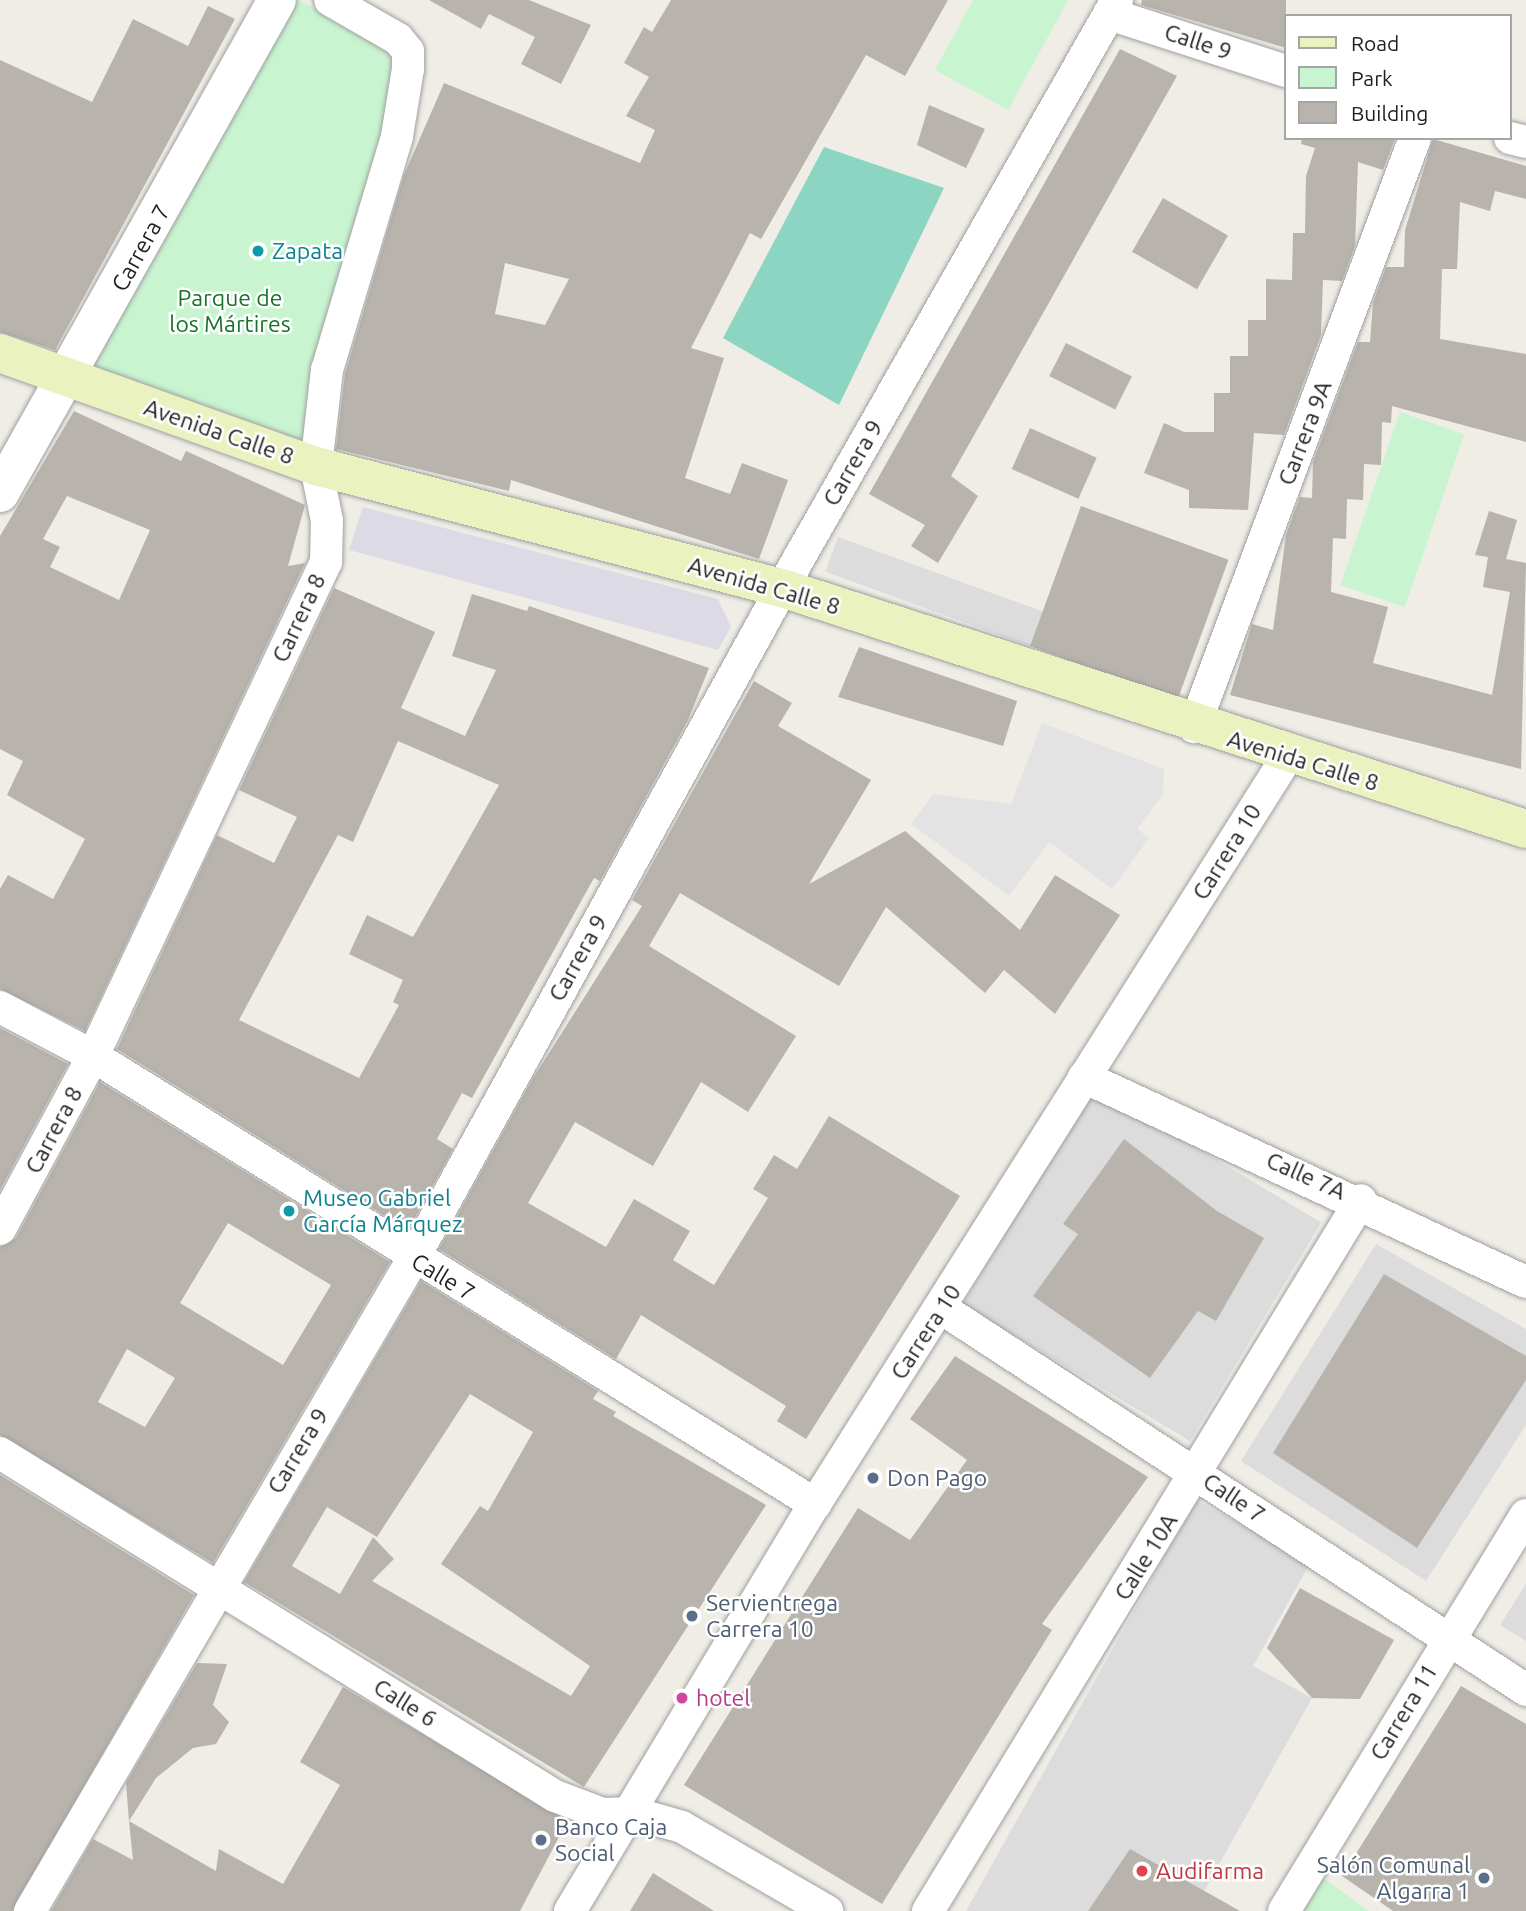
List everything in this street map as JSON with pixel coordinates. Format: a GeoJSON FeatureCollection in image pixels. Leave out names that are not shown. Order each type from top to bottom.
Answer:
{"type":"FeatureCollection","features":[{"type":"Feature","properties":{"kind":"main road","name":"Avenida Calle 8"},"geometry":{"type":"LineString","coordinates":[[0,353],[67,380],[316,466],[782,589],[1194,727],[1526,829]]}},
{"type":"Feature","properties":{"kind":"street","name":"Carrera 7"},"geometry":{"type":"LineString","coordinates":[[0,493],[67,380],[277,0]]}},
{"type":"Feature","properties":{"kind":"street","name":"Carrera 8"},"geometry":{"type":"LineString","coordinates":[[0,1229],[93,1056],[326,562],[327,521],[316,466],[327,370],[397,136],[408,69],[408,51],[398,39],[330,0]]}},
{"type":"Feature","properties":{"kind":"street","name":"Calle 9"},"geometry":{"type":"LineString","coordinates":[[1113,7],[1284,70]]}},
{"type":"Feature","properties":{"kind":"street","name":"Carrera 9"},"geometry":{"type":"LineString","coordinates":[[30,1911],[217,1586],[413,1259],[782,589],[1113,7]]}},
{"type":"Feature","properties":{"kind":"street","name":"Carrera 9A"},"geometry":{"type":"LineString","coordinates":[[1194,727],[1414,140]]}},
{"type":"Feature","properties":{"kind":"street","name":"Carrera 10"},"geometry":{"type":"LineString","coordinates":[[570,1911],[634,1813],[815,1504],[942,1308],[1084,1077],[1287,757]]}},
{"type":"Feature","properties":{"kind":"street","name":"Calle 7"},"geometry":{"type":"LineString","coordinates":[[0,1007],[93,1056],[413,1259],[815,1504]]}},
{"type":"Feature","properties":{"kind":"street","name":"Calle 7A"},"geometry":{"type":"LineString","coordinates":[[1084,1077],[1361,1200],[1526,1282]]}},
{"type":"Feature","properties":{"kind":"street","name":"Calle 10A"},"geometry":{"type":"LineString","coordinates":[[928,1911],[1198,1474],[1361,1200]]}},
{"type":"Feature","properties":{"kind":"street","name":"Calle 7"},"geometry":{"type":"LineString","coordinates":[[942,1308],[1447,1640],[1526,1689]]}},
{"type":"Feature","properties":{"kind":"street","name":"Calle 6"},"geometry":{"type":"LineString","coordinates":[[0,1453],[555,1796],[603,1814],[634,1813],[682,1826],[827,1911]]}},
{"type":"Feature","properties":{"kind":"street","name":"Carrera 11"},"geometry":{"type":"LineString","coordinates":[[1284,1911],[1447,1640],[1526,1515]]}},
{"type":"Feature","properties":{"kind":"shaded area"},"geometry":{"type":"Polygon","coordinates":[[[363,507],[718,599],[731,627],[718,650],[349,550],[363,507]]]}},
{"type":"Feature","properties":{"kind":"shaded area"},"geometry":{"type":"Polygon","coordinates":[[[838,537],[1043,612],[1030,646],[825,572],[838,537]]]}},
{"type":"Feature","properties":{"kind":"shaded area"},"geometry":{"type":"Polygon","coordinates":[[[1042,723],[1164,769],[1163,794],[1137,829],[1149,838],[1112,889],[1049,842],[1009,896],[911,824],[933,794],[1011,804],[1042,723]]]}},
{"type":"Feature","properties":{"kind":"shaded area"},"geometry":{"type":"Polygon","coordinates":[[[1094,1086],[1321,1222],[1190,1441],[963,1305],[1094,1086]]]}},
{"type":"Feature","properties":{"kind":"shaded area"},"geometry":{"type":"Polygon","coordinates":[[[1376,1244],[1526,1329],[1526,1425],[1426,1581],[1241,1461],[1376,1244]]]}},
{"type":"Feature","properties":{"kind":"shaded area"},"geometry":{"type":"Polygon","coordinates":[[[1196,1500],[1310,1563],[1253,1666],[1312,1698],[1193,1911],[966,1911],[1196,1500]]]}},
{"type":"Feature","properties":{"kind":"shaded area"},"geometry":{"type":"Polygon","coordinates":[[[1526,1584],[1526,1641],[1500,1625],[1526,1584]]]}},
{"type":"Feature","properties":{"kind":"green space","name":"Parque de los Mártires"},"geometry":{"type":"Polygon","coordinates":[[[284,0],[298,0],[402,51],[308,452],[74,365],[284,0]]]}},
{"type":"Feature","properties":{"kind":"green space"},"geometry":{"type":"Polygon","coordinates":[[[973,0],[1068,0],[1008,110],[935,70],[973,0]]]}},
{"type":"Feature","properties":{"kind":"green space"},"geometry":{"type":"Polygon","coordinates":[[[824,147],[944,188],[839,405],[723,338],[824,147]]]}},
{"type":"Feature","properties":{"kind":"green space"},"geometry":{"type":"Polygon","coordinates":[[[1400,412],[1464,434],[1405,607],[1340,585],[1400,412]]]}},
{"type":"Feature","properties":{"kind":"green space"},"geometry":{"type":"Polygon","coordinates":[[[1316,1873],[1369,1911],[1293,1911],[1316,1873]]]}},
{"type":"Feature","properties":{"kind":"building"},"geometry":{"type":"Polygon","coordinates":[[[429,0],[529,0],[591,25],[561,84],[521,64],[535,37],[489,14],[481,29],[429,0]]]}},
{"type":"Feature","properties":{"kind":"building"},"geometry":{"type":"Polygon","coordinates":[[[671,0],[948,0],[905,76],[866,55],[761,239],[750,233],[691,348],[724,358],[685,478],[730,494],[742,463],[788,480],[759,559],[511,480],[509,491],[336,449],[345,374],[404,175],[444,83],[640,163],[655,130],[626,116],[649,77],[624,63],[644,27],[652,32],[671,0]],[[505,263],[495,314],[545,325],[569,279],[505,263]]]}},
{"type":"Feature","properties":{"kind":"building"},"geometry":{"type":"Polygon","coordinates":[[[1142,0],[1286,0],[1284,47],[1141,5],[1142,0]]]}},
{"type":"Feature","properties":{"kind":"building"},"geometry":{"type":"Polygon","coordinates":[[[208,6],[235,19],[55,350],[0,332],[0,60],[92,102],[133,19],[188,46],[208,6]]]}},
{"type":"Feature","properties":{"kind":"building"},"geometry":{"type":"Polygon","coordinates":[[[1120,49],[1177,76],[951,476],[978,496],[938,563],[911,546],[925,525],[869,494],[1120,49]]]}},
{"type":"Feature","properties":{"kind":"building"},"geometry":{"type":"Polygon","coordinates":[[[929,105],[985,129],[966,168],[917,145],[929,105]]]}},
{"type":"Feature","properties":{"kind":"building"},"geometry":{"type":"Polygon","coordinates":[[[1302,140],[1394,140],[1383,170],[1358,162],[1355,246],[1342,281],[1323,280],[1321,335],[1284,435],[1254,433],[1248,510],[1189,508],[1189,490],[1144,473],[1164,423],[1184,432],[1214,432],[1214,393],[1230,393],[1230,356],[1248,356],[1248,320],[1266,320],[1266,279],[1292,280],[1293,233],[1305,233],[1306,176],[1315,148],[1301,144],[1302,140]]]}},
{"type":"Feature","properties":{"kind":"building"},"geometry":{"type":"Polygon","coordinates":[[[1433,140],[1526,166],[1526,199],[1495,191],[1490,211],[1460,202],[1457,269],[1442,269],[1440,339],[1526,354],[1526,442],[1392,406],[1391,423],[1382,422],[1381,465],[1364,464],[1363,500],[1347,499],[1346,539],[1333,538],[1331,592],[1388,607],[1373,663],[1492,695],[1510,592],[1483,587],[1488,557],[1475,555],[1489,511],[1517,520],[1506,559],[1526,563],[1521,769],[1230,695],[1252,624],[1273,630],[1286,535],[1300,497],[1312,498],[1313,462],[1358,342],[1370,342],[1373,303],[1386,267],[1404,267],[1405,230],[1433,140]]]}},
{"type":"Feature","properties":{"kind":"building"},"geometry":{"type":"Polygon","coordinates":[[[1163,198],[1228,236],[1197,289],[1132,252],[1163,198]]]}},
{"type":"Feature","properties":{"kind":"building"},"geometry":{"type":"Polygon","coordinates":[[[1066,343],[1132,377],[1115,410],[1049,376],[1066,343]]]}},
{"type":"Feature","properties":{"kind":"building"},"geometry":{"type":"Polygon","coordinates":[[[74,411],[181,461],[186,451],[305,505],[288,566],[305,563],[85,1031],[0,989],[0,889],[8,875],[53,899],[85,839],[7,795],[23,761],[0,749],[0,536],[74,411]],[[67,496],[43,539],[60,547],[50,567],[119,600],[150,530],[67,496]]]}},
{"type":"Feature","properties":{"kind":"building"},"geometry":{"type":"Polygon","coordinates":[[[1030,428],[1097,458],[1078,499],[1012,469],[1030,428]]]}},
{"type":"Feature","properties":{"kind":"building"},"geometry":{"type":"Polygon","coordinates":[[[1081,506],[1229,560],[1178,700],[1030,646],[1081,506]]]}},
{"type":"Feature","properties":{"kind":"building"},"geometry":{"type":"Polygon","coordinates":[[[334,588],[435,632],[401,708],[465,736],[496,670],[452,656],[472,594],[527,611],[529,606],[709,668],[688,720],[600,881],[594,878],[472,1098],[462,1093],[437,1139],[453,1149],[408,1230],[117,1049],[217,835],[274,863],[297,817],[239,790],[334,588]],[[398,741],[353,842],[338,835],[239,1020],[359,1078],[399,1005],[393,1002],[403,980],[349,954],[367,915],[413,937],[499,785],[398,741]]]}},
{"type":"Feature","properties":{"kind":"building"},"geometry":{"type":"Polygon","coordinates":[[[859,647],[1017,701],[1003,746],[838,697],[859,647]]]}},
{"type":"Feature","properties":{"kind":"building"},"geometry":{"type":"Polygon","coordinates":[[[754,681],[792,703],[778,726],[871,780],[809,884],[905,831],[1020,930],[1055,875],[1120,915],[1055,1014],[1004,970],[985,993],[886,907],[839,986],[680,893],[649,946],[796,1036],[748,1112],[701,1082],[653,1166],[575,1122],[528,1203],[606,1247],[634,1199],[690,1231],[673,1260],[714,1285],[768,1198],[753,1189],[774,1155],[797,1169],[829,1116],[960,1196],[806,1439],[777,1421],[786,1406],[641,1315],[616,1359],[439,1249],[532,1080],[642,906],[632,900],[754,681]]]}},
{"type":"Feature","properties":{"kind":"building"},"geometry":{"type":"Polygon","coordinates":[[[0,1028],[68,1064],[0,1190],[0,1028]]]}},
{"type":"Feature","properties":{"kind":"building"},"geometry":{"type":"Polygon","coordinates":[[[100,1082],[390,1262],[213,1563],[0,1435],[0,1247],[16,1238],[100,1082]],[[228,1223],[180,1303],[283,1365],[331,1285],[228,1223]],[[127,1349],[98,1402],[145,1427],[175,1378],[127,1349]]]}},
{"type":"Feature","properties":{"kind":"building"},"geometry":{"type":"Polygon","coordinates":[[[1124,1139],[1217,1211],[1264,1238],[1216,1321],[1198,1311],[1150,1378],[1033,1296],[1078,1234],[1063,1224],[1124,1139]]]}},
{"type":"Feature","properties":{"kind":"building"},"geometry":{"type":"Polygon","coordinates":[[[1384,1274],[1526,1356],[1526,1380],[1417,1548],[1273,1453],[1384,1274]]]}},
{"type":"Feature","properties":{"kind":"building"},"geometry":{"type":"Polygon","coordinates":[[[421,1281],[598,1391],[593,1399],[616,1412],[613,1416],[766,1505],[584,1787],[244,1582],[421,1281]],[[470,1394],[377,1537],[327,1507],[292,1566],[340,1594],[373,1537],[394,1559],[372,1581],[571,1696],[590,1666],[441,1564],[480,1506],[488,1511],[533,1432],[470,1394]]]}},
{"type":"Feature","properties":{"kind":"building"},"geometry":{"type":"Polygon","coordinates":[[[955,1356],[1148,1477],[1042,1624],[1052,1630],[882,1904],[684,1785],[858,1508],[910,1540],[967,1460],[910,1419],[955,1356]]]}},
{"type":"Feature","properties":{"kind":"building"},"geometry":{"type":"Polygon","coordinates":[[[0,1475],[194,1595],[12,1911],[0,1911],[0,1475]]]}},
{"type":"Feature","properties":{"kind":"building"},"geometry":{"type":"Polygon","coordinates":[[[1300,1588],[1394,1640],[1360,1699],[1312,1698],[1267,1648],[1300,1588]]]}},
{"type":"Feature","properties":{"kind":"building"},"geometry":{"type":"Polygon","coordinates":[[[197,1663],[227,1664],[213,1705],[229,1722],[216,1744],[193,1748],[156,1778],[129,1821],[126,1783],[197,1663]]]}},
{"type":"Feature","properties":{"kind":"building"},"geometry":{"type":"Polygon","coordinates":[[[1461,1686],[1526,1724],[1526,1911],[1393,1911],[1342,1876],[1461,1686]]]}},
{"type":"Feature","properties":{"kind":"building"},"geometry":{"type":"Polygon","coordinates":[[[343,1687],[568,1820],[520,1911],[51,1911],[93,1839],[133,1860],[129,1821],[216,1871],[219,1849],[283,1884],[340,1785],[300,1762],[343,1687]]]}},
{"type":"Feature","properties":{"kind":"building","name":"Audifarma"},"geometry":{"type":"Polygon","coordinates":[[[1130,1849],[1240,1911],[1088,1911],[1130,1849]]]}},
{"type":"Feature","properties":{"kind":"building"},"geometry":{"type":"Polygon","coordinates":[[[653,1873],[714,1911],[630,1911],[653,1873]]]}},
{"type":"Feature","properties":{"kind":"place","name":"Zapata"},"geometry":{"type":"Point","coordinates":[258,251]}},
{"type":"Feature","properties":{"kind":"place","name":"Museo Gabriel García Márquez"},"geometry":{"type":"Point","coordinates":[289,1211]}},
{"type":"Feature","properties":{"kind":"place","name":"Don Pago"},"geometry":{"type":"Point","coordinates":[873,1478]}},
{"type":"Feature","properties":{"kind":"place","name":"Servientrega Carrera 10"},"geometry":{"type":"Point","coordinates":[692,1616]}},
{"type":"Feature","properties":{"kind":"place","name":"hotel"},"geometry":{"type":"Point","coordinates":[682,1698]}},
{"type":"Feature","properties":{"kind":"place","name":"Banco Caja Social"},"geometry":{"type":"Point","coordinates":[541,1840]}},
{"type":"Feature","properties":{"kind":"place","name":"Audifarma"},"geometry":{"type":"Point","coordinates":[1142,1871]}},
{"type":"Feature","properties":{"kind":"place","name":"Salón Comunal Algarra 1"},"geometry":{"type":"Point","coordinates":[1484,1878]}}]}
